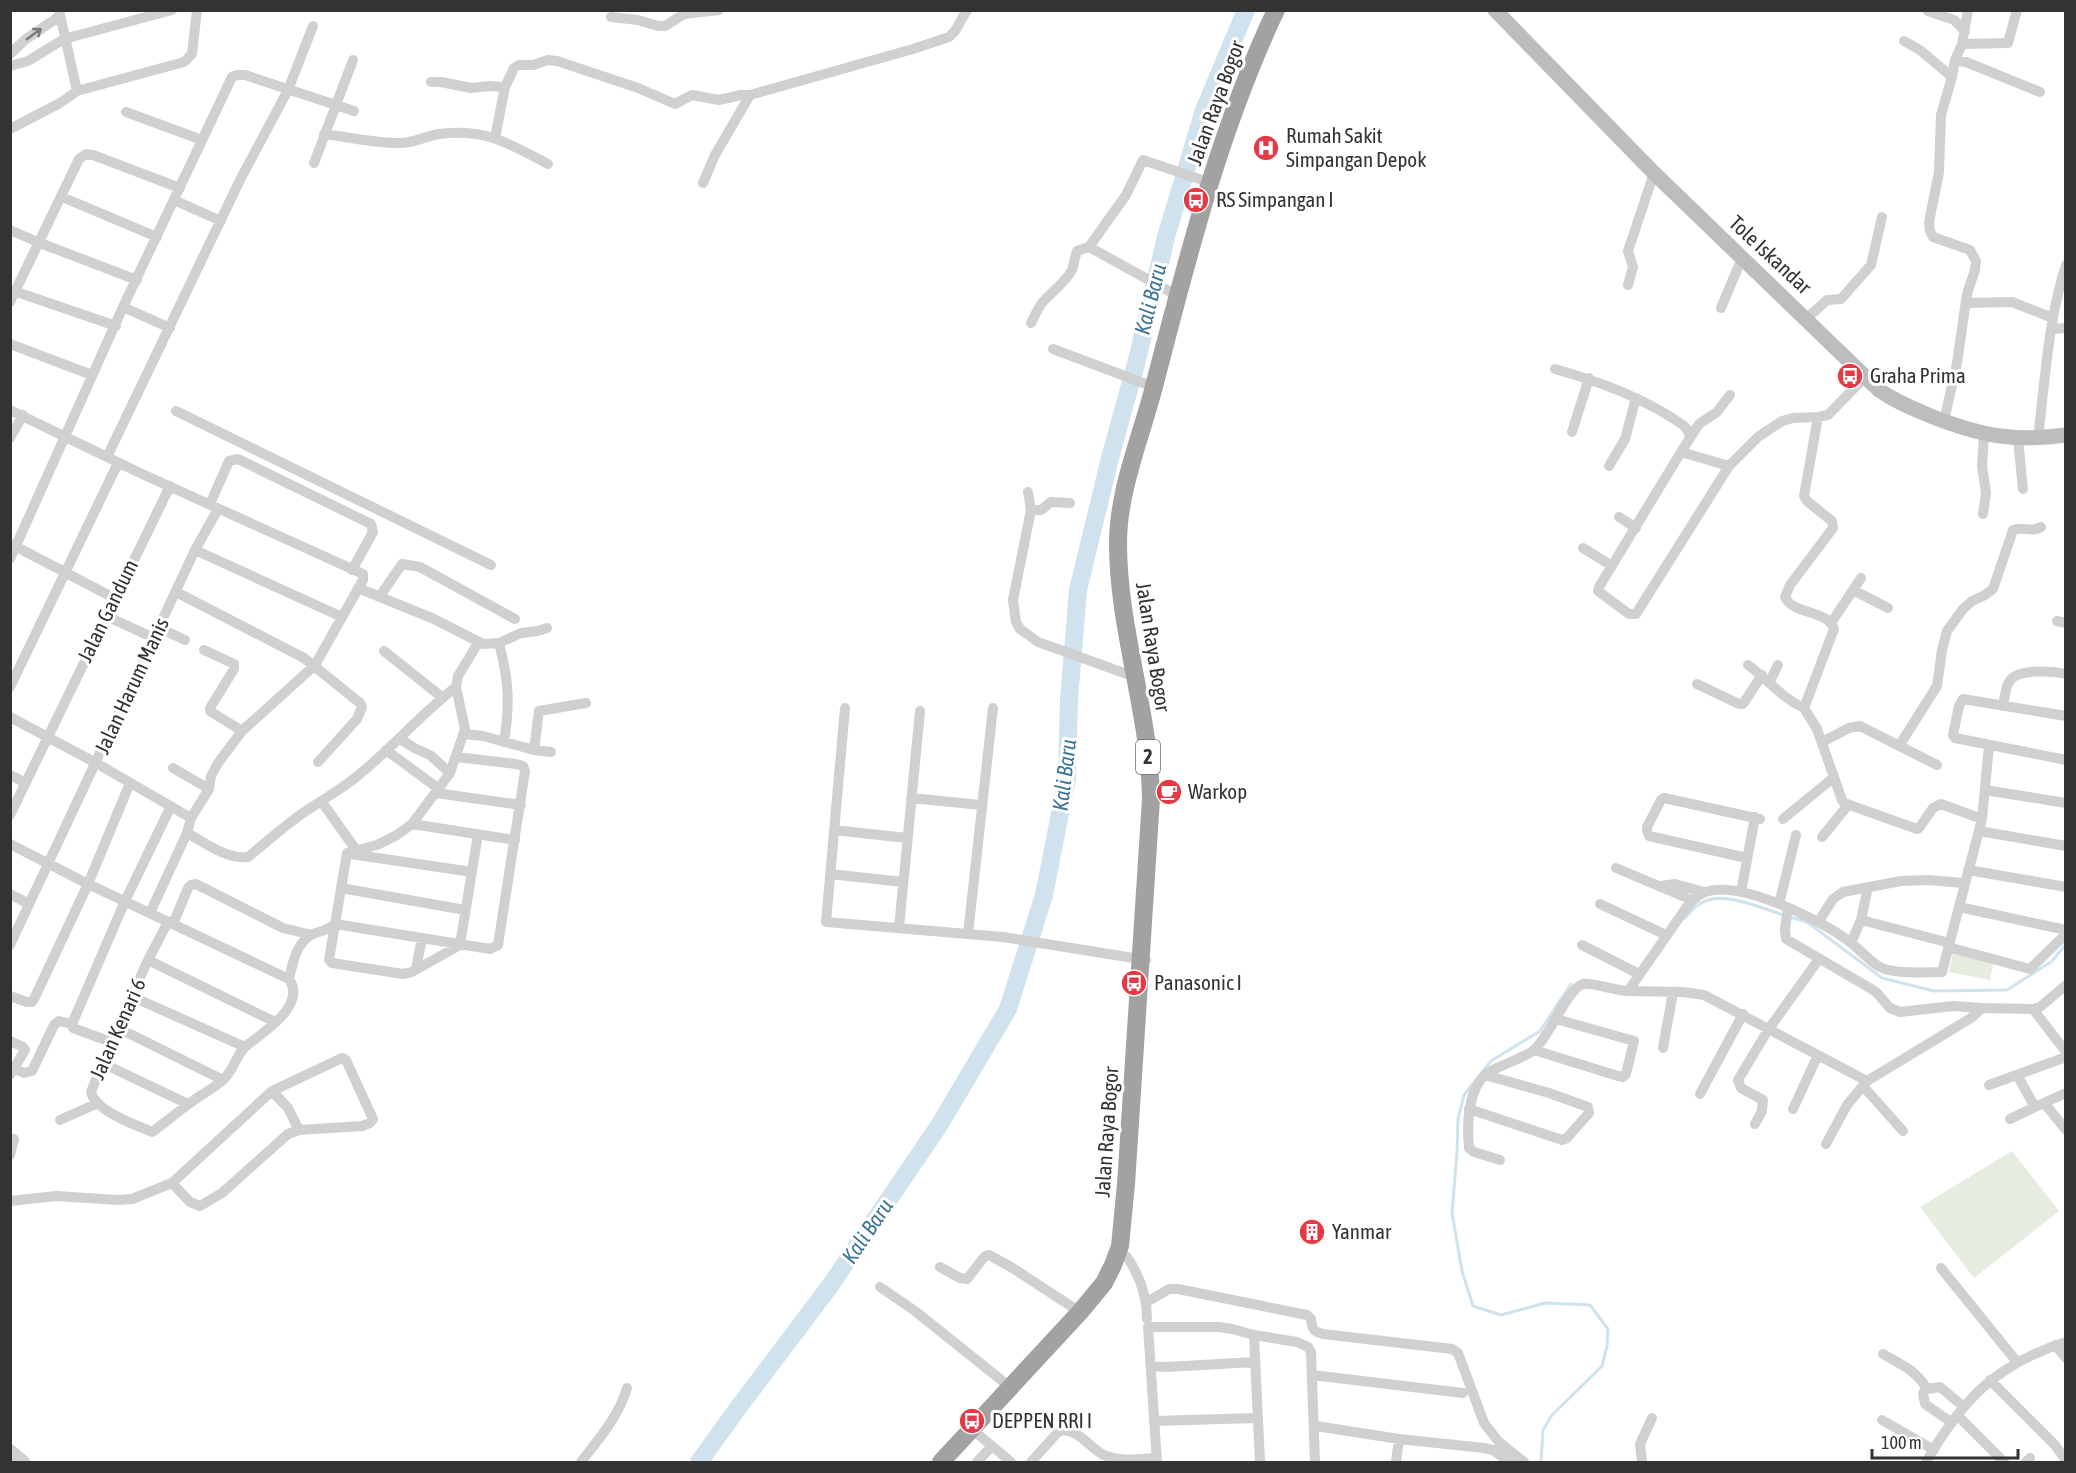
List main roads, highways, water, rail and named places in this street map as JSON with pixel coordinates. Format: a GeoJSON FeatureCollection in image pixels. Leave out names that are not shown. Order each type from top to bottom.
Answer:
{"type":"FeatureCollection","features":[{"type":"Feature","properties":{"kind":"highway","name":"Jalan Raya Bogor"},"geometry":{"type":"LineString","coordinates":[[941,1462],[981,1437],[1010,1387],[1104,1283],[1120,1246],[1154,831],[1160,811],[1159,772],[1154,731],[1120,595],[1119,526],[1146,384],[1205,181],[1247,74],[1276,10]]}},
{"type":"Feature","properties":{"kind":"highway","name":"Jalan Raya Bogor"},"geometry":{"type":"LineString","coordinates":[[1140,678],[1127,573],[1130,510],[1192,279],[1230,149],[1263,58],[1285,10]]}},
{"type":"Feature","properties":{"kind":"highway","name":"Jalan Raya Bogor"},"geometry":{"type":"LineString","coordinates":[[956,1462],[1106,1296],[1117,1280],[1127,1257],[1131,1241],[1136,1186],[1145,959]]}},
{"type":"Feature","properties":{"kind":"main road","name":"Tole Iskandar"},"geometry":{"type":"LineString","coordinates":[[1495,10],[1654,173],[1865,377],[1890,397],[1944,421],[1984,435],[2018,439],[2066,435]]}},
{"type":"Feature","properties":{"kind":"waterway","name":"Kali Baru"},"geometry":{"type":"LineString","coordinates":[[699,1462],[830,1286],[940,1124],[1008,1009],[1044,895],[1067,778],[1069,699],[1078,590],[1166,237],[1204,110],[1246,10]]}},
{"type":"Feature","properties":{"kind":"waterway"},"geometry":{"type":"LineString","coordinates":[[1685,918],[1701,903],[1716,898],[1746,903],[1784,915]]}},
{"type":"Feature","properties":{"kind":"waterway"},"geometry":{"type":"LineString","coordinates":[[1790,917],[1807,922],[1882,978],[1934,991],[2007,990],[2051,962],[2066,944]]}},
{"type":"Feature","properties":{"kind":"waterway"},"geometry":{"type":"LineString","coordinates":[[1541,1462],[1543,1430],[1552,1415],[1602,1366],[1608,1329],[1590,1305],[1545,1303],[1501,1315],[1473,1306],[1462,1271],[1452,1213],[1458,1119],[1464,1095],[1491,1061],[1540,1031],[1571,984]]}},
{"type":"Feature","properties":{"kind":"place","name":"Rumah Sakit Simpangan Depok"},"geometry":{"type":"Point","coordinates":[1266,148]}},
{"type":"Feature","properties":{"kind":"place","name":"RS Simpangan I"},"geometry":{"type":"Point","coordinates":[1196,200]}},
{"type":"Feature","properties":{"kind":"place","name":"Graha Prima"},"geometry":{"type":"Point","coordinates":[1850,376]}},
{"type":"Feature","properties":{"kind":"place","name":"Warkop"},"geometry":{"type":"Point","coordinates":[1169,792]}},
{"type":"Feature","properties":{"kind":"place","name":"Panasonic I"},"geometry":{"type":"Point","coordinates":[1134,983]}},
{"type":"Feature","properties":{"kind":"place","name":"Yanmar"},"geometry":{"type":"Point","coordinates":[1312,1232]}},
{"type":"Feature","properties":{"kind":"place","name":"DEPPEN RRI I"},"geometry":{"type":"Point","coordinates":[972,1421]}}]}
